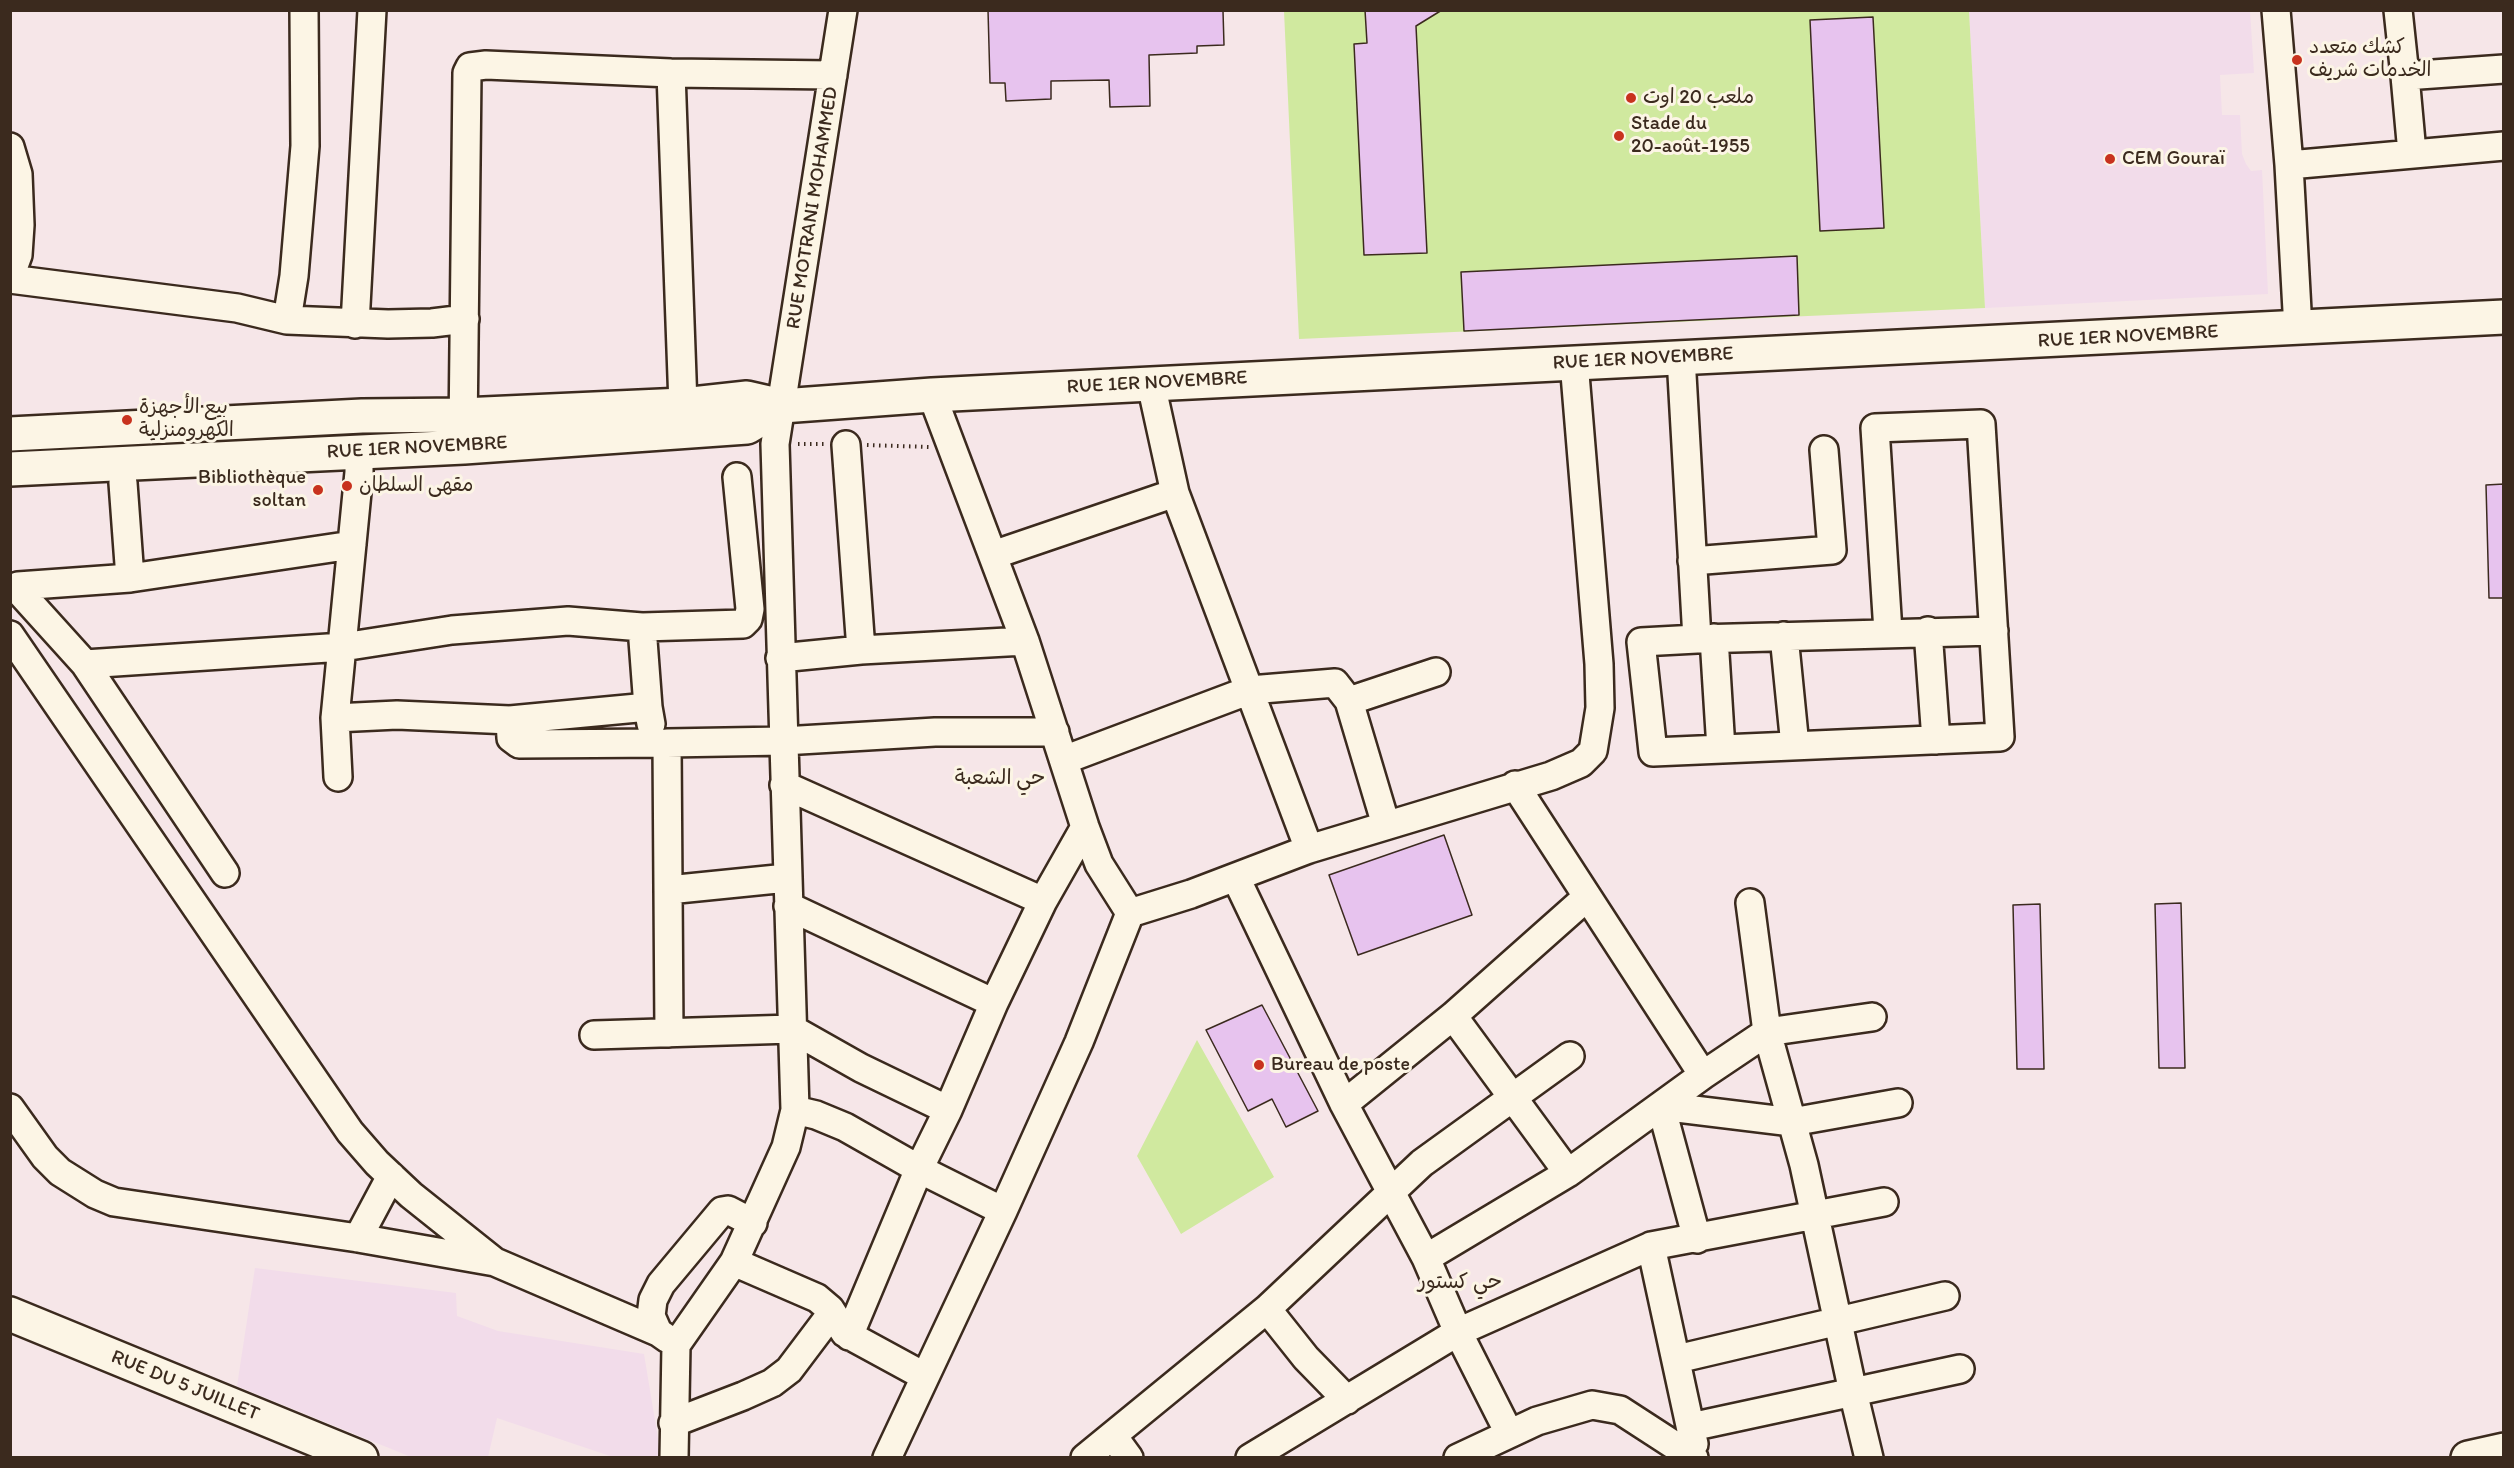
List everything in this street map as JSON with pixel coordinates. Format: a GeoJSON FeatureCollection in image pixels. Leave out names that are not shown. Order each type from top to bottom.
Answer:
{"type":"FeatureCollection","features":[{"type":"Feature","properties":{"kind":"main road","name":"RUE 1ER NOVEMBRE"},"geometry":{"type":"LineString","coordinates":[[10,469],[359,451],[463,431],[747,398],[782,406],[932,395],[2504,317]]}},
{"type":"Feature","properties":{"kind":"main road","name":"RUE 1ER NOVEMBRE"},"geometry":{"type":"LineString","coordinates":[[10,434],[362,416],[463,431],[747,427],[782,406]]}},
{"type":"Feature","properties":{"kind":"main road","name":"RUE DU 5 JUILLET"},"geometry":{"type":"LineString","coordinates":[[10,1314],[361,1458]]}},
{"type":"Feature","properties":{"kind":"street"},"geometry":{"type":"LineString","coordinates":[[287,320],[294,276],[305,146],[304,10]]}},
{"type":"Feature","properties":{"kind":"street"},"geometry":{"type":"LineString","coordinates":[[356,324],[372,10]]}},
{"type":"Feature","properties":{"kind":"street","name":"RUE MOTRANI MOHAMMED"},"geometry":{"type":"LineString","coordinates":[[667,1339],[734,1262],[786,1147],[795,1110],[775,444],[843,10]]}},
{"type":"Feature","properties":{"kind":"street"},"geometry":{"type":"LineString","coordinates":[[2276,10],[2289,165],[2298,329]]}},
{"type":"Feature","properties":{"kind":"street"},"geometry":{"type":"LineString","coordinates":[[2398,10],[2412,153]]}},
{"type":"Feature","properties":{"kind":"street"},"geometry":{"type":"LineString","coordinates":[[463,431],[467,73],[470,67],[486,65],[672,73],[833,75]]}},
{"type":"Feature","properties":{"kind":"street"},"geometry":{"type":"LineString","coordinates":[[2405,76],[2504,69]]}},
{"type":"Feature","properties":{"kind":"street"},"geometry":{"type":"LineString","coordinates":[[672,73],[683,405]]}},
{"type":"Feature","properties":{"kind":"street"},"geometry":{"type":"LineString","coordinates":[[2289,165],[2504,146]]}},
{"type":"Feature","properties":{"kind":"street"},"geometry":{"type":"LineString","coordinates":[[10,147],[18,174],[20,225],[18,255],[10,278],[226,307],[287,320],[356,324],[432,323],[465,319]]}},
{"type":"Feature","properties":{"kind":"street"},"geometry":{"type":"LineString","coordinates":[[1681,357],[1692,561],[1721,749]]}},
{"type":"Feature","properties":{"kind":"street"},"geometry":{"type":"LineString","coordinates":[[1130,913],[1236,878],[1309,849],[1551,776],[1581,762],[1593,752],[1600,708],[1574,362]]}},
{"type":"Feature","properties":{"kind":"street"},"geometry":{"type":"LineString","coordinates":[[1151,384],[1175,493],[1309,849]]}},
{"type":"Feature","properties":{"kind":"street"},"geometry":{"type":"LineString","coordinates":[[932,395],[1025,641],[1099,864],[1130,913]]}},
{"type":"Feature","properties":{"kind":"street"},"geometry":{"type":"LineString","coordinates":[[1887,632],[1875,428],[1981,424],[1994,631],[2000,737],[1653,753],[1641,642],[1887,632],[1994,631]]}},
{"type":"Feature","properties":{"kind":"street"},"geometry":{"type":"LineString","coordinates":[[846,445],[861,650]]}},
{"type":"Feature","properties":{"kind":"street"},"geometry":{"type":"LineString","coordinates":[[1692,561],[1832,550],[1824,450]]}},
{"type":"Feature","properties":{"kind":"street"},"geometry":{"type":"LineString","coordinates":[[338,777],[335,718],[359,451]]}},
{"type":"Feature","properties":{"kind":"street"},"geometry":{"type":"LineString","coordinates":[[85,664],[343,647],[452,630],[542,621],[642,627],[743,624],[748,619],[750,609],[737,477]]}},
{"type":"Feature","properties":{"kind":"street"},"geometry":{"type":"LineString","coordinates":[[123,483],[130,578]]}},
{"type":"Feature","properties":{"kind":"street"},"geometry":{"type":"LineString","coordinates":[[993,555],[1175,493]]}},
{"type":"Feature","properties":{"kind":"street"},"geometry":{"type":"LineString","coordinates":[[225,873],[85,664],[18,586],[130,578],[352,545]]}},
{"type":"Feature","properties":{"kind":"street"},"geometry":{"type":"LineString","coordinates":[[642,627],[648,707],[661,743],[668,890],[669,1033]]}},
{"type":"Feature","properties":{"kind":"street"},"geometry":{"type":"LineString","coordinates":[[1928,631],[1935,740]]}},
{"type":"Feature","properties":{"kind":"street"},"geometry":{"type":"LineString","coordinates":[[10,635],[338,1115],[362,1146],[411,1195],[495,1262]]}},
{"type":"Feature","properties":{"kind":"street"},"geometry":{"type":"LineString","coordinates":[[1785,636],[1795,746]]}},
{"type":"Feature","properties":{"kind":"street"},"geometry":{"type":"LineString","coordinates":[[780,658],[861,650],[1025,641]]}},
{"type":"Feature","properties":{"kind":"street"},"geometry":{"type":"LineString","coordinates":[[1349,701],[1436,672]]}},
{"type":"Feature","properties":{"kind":"street"},"geometry":{"type":"LineString","coordinates":[[1064,760],[1250,690],[1335,683],[1349,701],[1386,825]]}},
{"type":"Feature","properties":{"kind":"street"},"geometry":{"type":"LineString","coordinates":[[335,718],[397,715],[510,720],[648,707]]}},
{"type":"Feature","properties":{"kind":"street"},"geometry":{"type":"LineString","coordinates":[[510,720],[511,738],[519,744],[783,741],[935,732],[1055,732]]}},
{"type":"Feature","properties":{"kind":"street"},"geometry":{"type":"LineString","coordinates":[[784,784],[1043,901]]}},
{"type":"Feature","properties":{"kind":"street"},"geometry":{"type":"LineString","coordinates":[[1515,785],[1703,1075]]}},
{"type":"Feature","properties":{"kind":"street"},"geometry":{"type":"LineString","coordinates":[[849,1336],[920,1168],[994,1004],[1043,901],[1085,827]]}},
{"type":"Feature","properties":{"kind":"street"},"geometry":{"type":"LineString","coordinates":[[668,890],[787,878]]}},
{"type":"Feature","properties":{"kind":"street"},"geometry":{"type":"LineString","coordinates":[[1236,878],[1344,1104],[1426,1258],[1458,1332],[1509,1433]]}},
{"type":"Feature","properties":{"kind":"street"},"geometry":{"type":"LineString","coordinates":[[1344,1104],[1454,1016],[1587,897]]}},
{"type":"Feature","properties":{"kind":"street"},"geometry":{"type":"LineString","coordinates":[[1750,903],[1767,1032],[1815,1214],[1869,1458]]}},
{"type":"Feature","properties":{"kind":"street"},"geometry":{"type":"LineString","coordinates":[[788,906],[994,1004]]}},
{"type":"Feature","properties":{"kind":"street"},"geometry":{"type":"LineString","coordinates":[[887,1458],[1003,1211],[1079,1042],[1130,913]]}},
{"type":"Feature","properties":{"kind":"street"},"geometry":{"type":"LineString","coordinates":[[1454,1016],[1568,1173]]}},
{"type":"Feature","properties":{"kind":"street"},"geometry":{"type":"LineString","coordinates":[[1426,1258],[1568,1173],[1703,1075],[1767,1032],[1872,1017]]}},
{"type":"Feature","properties":{"kind":"street"},"geometry":{"type":"LineString","coordinates":[[594,1035],[792,1029],[861,1068],[948,1110]]}},
{"type":"Feature","properties":{"kind":"street"},"geometry":{"type":"LineString","coordinates":[[1085,1458],[1267,1309],[1422,1163],[1570,1056]]}},
{"type":"Feature","properties":{"kind":"street"},"geometry":{"type":"LineString","coordinates":[[1661,1106],[1792,1122],[1898,1103]]}},
{"type":"Feature","properties":{"kind":"street"},"geometry":{"type":"LineString","coordinates":[[1661,1106],[1697,1239]]}},
{"type":"Feature","properties":{"kind":"street"},"geometry":{"type":"LineString","coordinates":[[10,1108],[45,1157],[60,1172],[94,1194],[134,1206],[358,1238],[495,1262],[667,1339]]}},
{"type":"Feature","properties":{"kind":"street"},"geometry":{"type":"LineString","coordinates":[[795,1110],[816,1115],[845,1127],[1003,1211]]}},
{"type":"Feature","properties":{"kind":"street"},"geometry":{"type":"LineString","coordinates":[[358,1238],[391,1176]]}},
{"type":"Feature","properties":{"kind":"street"},"geometry":{"type":"LineString","coordinates":[[1250,1458],[1267,1445],[1347,1400],[1458,1332],[1651,1246],[1884,1202]]}},
{"type":"Feature","properties":{"kind":"street"},"geometry":{"type":"LineString","coordinates":[[674,1458],[674,1423],[667,1339],[651,1316],[656,1293],[714,1218],[728,1210],[753,1222]]}},
{"type":"Feature","properties":{"kind":"street"},"geometry":{"type":"LineString","coordinates":[[1651,1246],[1677,1359],[1695,1458]]}},
{"type":"Feature","properties":{"kind":"street"},"geometry":{"type":"LineString","coordinates":[[734,1262],[817,1298],[826,1305],[849,1336],[924,1376]]}},
{"type":"Feature","properties":{"kind":"street"},"geometry":{"type":"LineString","coordinates":[[1677,1359],[1945,1296]]}},
{"type":"Feature","properties":{"kind":"street"},"geometry":{"type":"LineString","coordinates":[[1267,1309],[1306,1358],[1347,1400]]}},
{"type":"Feature","properties":{"kind":"street"},"geometry":{"type":"LineString","coordinates":[[674,1423],[772,1383],[789,1370],[832,1313]]}},
{"type":"Feature","properties":{"kind":"street"},"geometry":{"type":"LineString","coordinates":[[1691,1427],[1960,1369]]}},
{"type":"Feature","properties":{"kind":"street"},"geometry":{"type":"LineString","coordinates":[[1458,1458],[1538,1421],[1592,1405],[1620,1410],[1695,1458]]}},
{"type":"Feature","properties":{"kind":"street"},"geometry":{"type":"LineString","coordinates":[[1113,1436],[1129,1458]]}},
{"type":"Feature","properties":{"kind":"shaded area","name":"CEM Gouraï"},"geometry":{"type":"Polygon","coordinates":[[[1969,11],[2250,11],[2254,73],[2220,75],[2222,115],[2240,115],[2242,154],[2246,164],[2251,171],[2262,170],[2268,294],[1985,308],[1969,11]]]}},
{"type":"Feature","properties":{"kind":"shaded area"},"geometry":{"type":"Polygon","coordinates":[[[255,1268],[456,1293],[457,1316],[498,1331],[644,1354],[661,1457],[613,1457],[497,1418],[488,1457],[411,1457],[237,1386],[255,1268]]]}},
{"type":"Feature","properties":{"kind":"green space","name":"ملعب 20 اوت"},"geometry":{"type":"Polygon","coordinates":[[[1284,11],[1969,11],[1985,308],[1299,339],[1284,11]]]}},
{"type":"Feature","properties":{"kind":"green space"},"geometry":{"type":"Polygon","coordinates":[[[1197,1040],[1274,1177],[1181,1234],[1137,1156],[1197,1040]]]}},
{"type":"Feature","properties":{"kind":"building"},"geometry":{"type":"Polygon","coordinates":[[[988,10],[1223,11],[1224,45],[1197,46],[1197,53],[1149,55],[1150,106],[1110,107],[1109,80],[1051,81],[1051,99],[1006,101],[1005,83],[990,83],[988,10]]]}},
{"type":"Feature","properties":{"kind":"building"},"geometry":{"type":"Polygon","coordinates":[[[1365,10],[1442,10],[1416,26],[1427,253],[1364,255],[1354,44],[1367,43],[1365,10]]]}},
{"type":"Feature","properties":{"kind":"building"},"geometry":{"type":"Polygon","coordinates":[[[1873,17],[1884,228],[1820,231],[1810,20],[1873,17]]]}},
{"type":"Feature","properties":{"kind":"building"},"geometry":{"type":"Polygon","coordinates":[[[1797,256],[1799,315],[1464,331],[1461,272],[1797,256]]]}},
{"type":"Feature","properties":{"kind":"building"},"geometry":{"type":"Polygon","coordinates":[[[2504,484],[2504,598],[2489,598],[2486,485],[2504,484]]]}},
{"type":"Feature","properties":{"kind":"building"},"geometry":{"type":"Polygon","coordinates":[[[1444,835],[1472,915],[1358,955],[1329,875],[1444,835]]]}},
{"type":"Feature","properties":{"kind":"building"},"geometry":{"type":"Polygon","coordinates":[[[2181,903],[2185,1068],[2159,1068],[2155,904],[2181,903]]]}},
{"type":"Feature","properties":{"kind":"building"},"geometry":{"type":"Polygon","coordinates":[[[2040,904],[2044,1069],[2017,1069],[2013,905],[2040,904]]]}},
{"type":"Feature","properties":{"kind":"building","name":"Bureau de poste"},"geometry":{"type":"Polygon","coordinates":[[[1262,1005],[1318,1111],[1286,1127],[1272,1099],[1248,1111],[1206,1030],[1262,1005]]]}},
{"type":"Feature","properties":{"kind":"place","name":"كشك متعدد الخدمات شريف"},"geometry":{"type":"Point","coordinates":[2297,60]}},
{"type":"Feature","properties":{"kind":"place","name":"ملعب 20 اوت"},"geometry":{"type":"Point","coordinates":[1631,98]}},
{"type":"Feature","properties":{"kind":"place","name":"Stade du 20-août-1955"},"geometry":{"type":"Point","coordinates":[1619,136]}},
{"type":"Feature","properties":{"kind":"place","name":"CEM Gouraï"},"geometry":{"type":"Point","coordinates":[2110,159]}},
{"type":"Feature","properties":{"kind":"place","name":"بيع الأجهزة الكهرومنزلية"},"geometry":{"type":"Point","coordinates":[127,420]}},
{"type":"Feature","properties":{"kind":"place","name":"مقهى السلطان"},"geometry":{"type":"Point","coordinates":[347,486]}},
{"type":"Feature","properties":{"kind":"place","name":"Bibliothèque soltan"},"geometry":{"type":"Point","coordinates":[318,490]}},
{"type":"Feature","properties":{"kind":"place","name":"Bureau de poste"},"geometry":{"type":"Point","coordinates":[1259,1065]}},
{"type":"Feature","properties":{"kind":"district","name":"حي الشعبة"},"geometry":{"type":"Point","coordinates":[1000,779]}},
{"type":"Feature","properties":{"kind":"district","name":"حي كستور"},"geometry":{"type":"Point","coordinates":[1460,1283]}}]}
